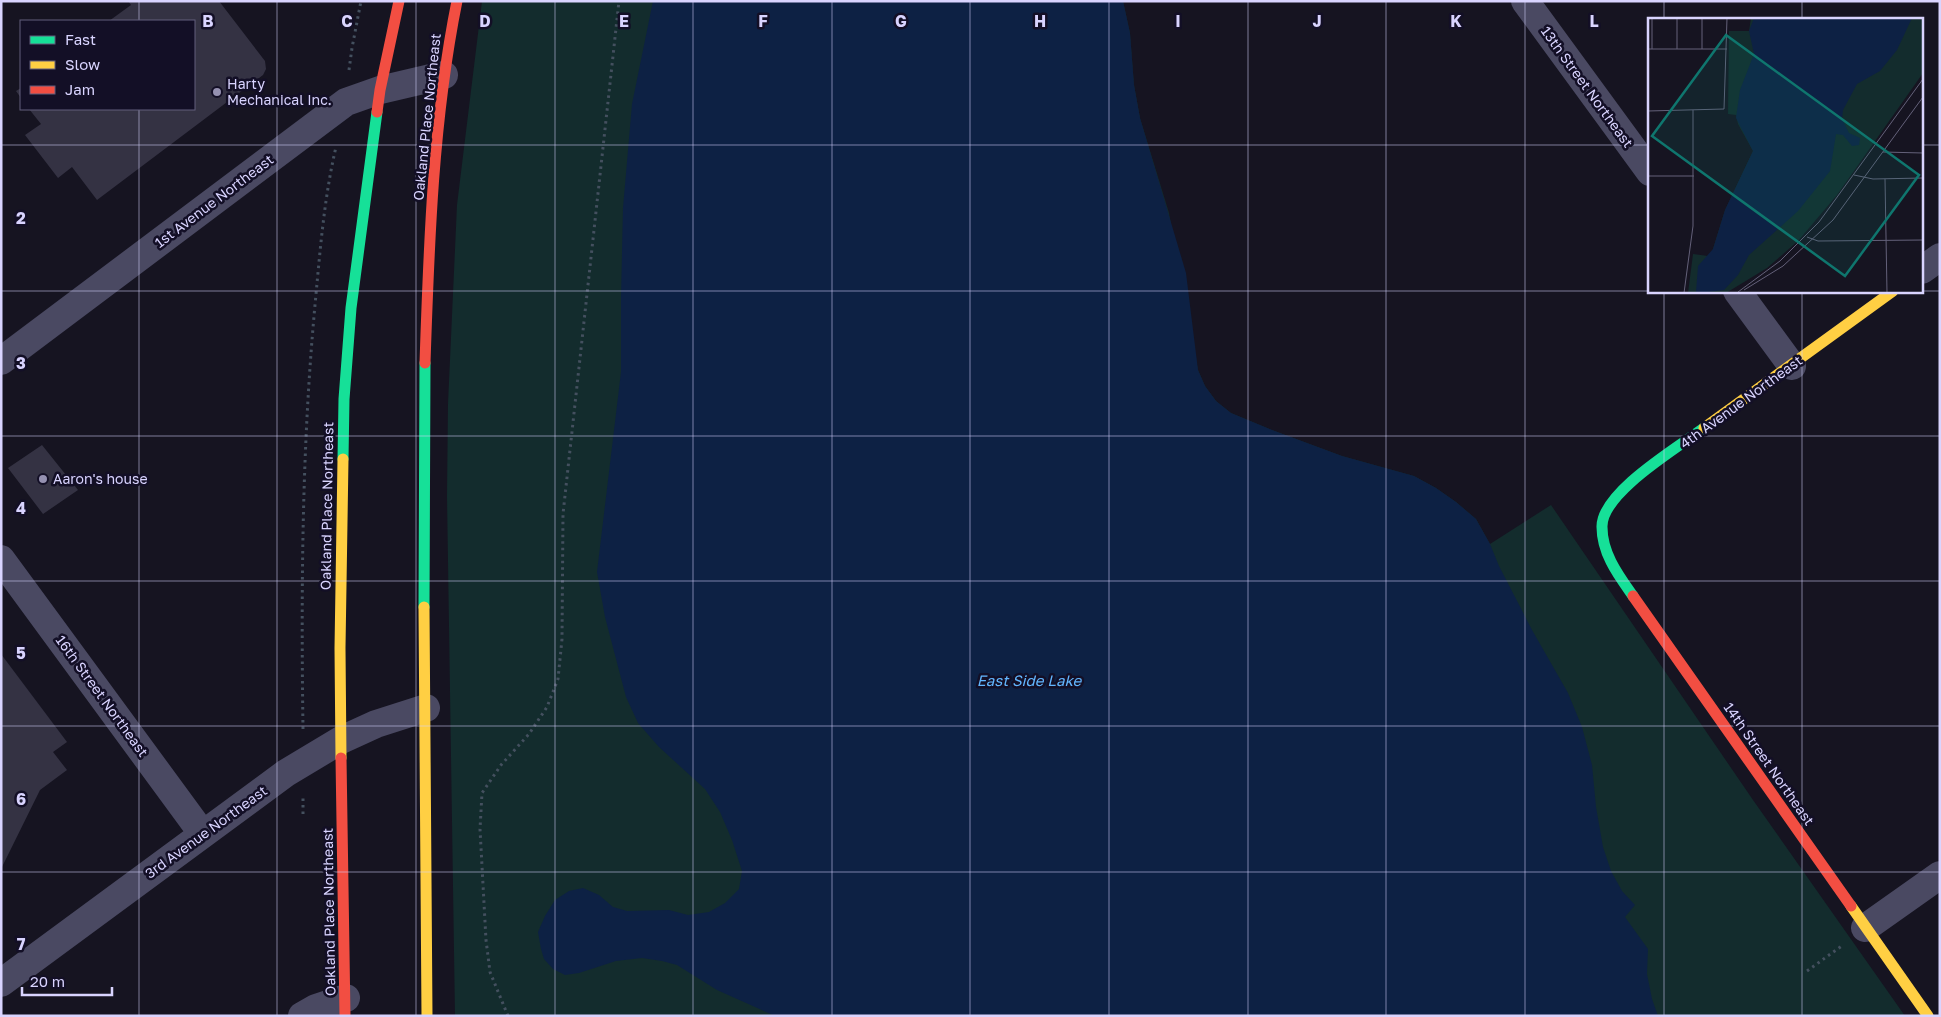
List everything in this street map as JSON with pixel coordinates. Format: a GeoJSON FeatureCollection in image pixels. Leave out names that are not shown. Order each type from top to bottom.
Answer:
{"type":"FeatureCollection","features":[{"type":"Feature","properties":{"kind":"main road","name":"Oakland Place Northeast"},"geometry":{"type":"LineString","coordinates":[[345,1007],[341,740],[341,530],[344,399],[351,308],[380,90],[399,1]]}},
{"type":"Feature","properties":{"kind":"main road","name":"Oakland Place Northeast"},"geometry":{"type":"LineString","coordinates":[[427,1016],[426,708],[423,546],[424,358],[430,231],[444,75],[457,1]]}},
{"type":"Feature","properties":{"kind":"main road","name":"4th Avenue Northeast"},"geometry":{"type":"LineString","coordinates":[[1600,522],[1616,496],[1636,478],[1892,292]]}},
{"type":"Feature","properties":{"kind":"main road","name":"14th Street Northeast"},"geometry":{"type":"LineString","coordinates":[[1600,522],[1602,541],[1613,568],[1928,1016]]}},
{"type":"Feature","properties":{"kind":"street","name":"13th Street Northeast"},"geometry":{"type":"LineString","coordinates":[[1525,1],[1648,169]]}},
{"type":"Feature","properties":{"kind":"street","name":"1st Avenue Northeast"},"geometry":{"type":"LineString","coordinates":[[1,362],[346,102],[380,90],[444,75]]}},
{"type":"Feature","properties":{"kind":"street"},"geometry":{"type":"LineString","coordinates":[[1924,269],[1940,257]]}},
{"type":"Feature","properties":{"kind":"street"},"geometry":{"type":"LineString","coordinates":[[1738,292],[1792,366]]}},
{"type":"Feature","properties":{"kind":"street","name":"16th Street Northeast"},"geometry":{"type":"LineString","coordinates":[[1,559],[202,833]]}},
{"type":"Feature","properties":{"kind":"street","name":"3rd Avenue Northeast"},"geometry":{"type":"LineString","coordinates":[[1,983],[202,833],[286,773],[341,740],[376,724],[426,708]]}},
{"type":"Feature","properties":{"kind":"street"},"geometry":{"type":"LineString","coordinates":[[1865,928],[1940,875]]}},
{"type":"Feature","properties":{"kind":"street"},"geometry":{"type":"LineString","coordinates":[[302,1016],[316,1008],[345,1007]]}},
{"type":"Feature","properties":{"kind":"path"},"geometry":{"type":"LineString","coordinates":[[508,1016],[490,972],[486,940],[480,829],[482,793],[501,766],[529,734],[547,707],[558,679],[562,639],[563,514],[619,1]]}},
{"type":"Feature","properties":{"kind":"path"},"geometry":{"type":"LineString","coordinates":[[1807,971],[1865,928]]}},
{"type":"Feature","properties":{"kind":"green space","name":"East Side Lake"},"geometry":{"type":"Polygon","coordinates":[[[482,1],[1123,1],[1130,33],[1134,85],[1140,118],[1169,213],[1198,370],[1205,386],[1216,401],[1231,413],[1272,430],[1342,456],[1414,476],[1436,488],[1476,519],[1490,544],[1551,505],[1753,800],[1905,1016],[455,1016],[447,496],[448,404],[457,205],[482,1]]]}},
{"type":"Feature","properties":{"kind":"water","name":"East Side Lake"},"geometry":{"type":"Polygon","coordinates":[[[653,1],[1123,1],[1130,33],[1134,85],[1140,118],[1186,273],[1198,370],[1205,386],[1216,401],[1231,413],[1342,456],[1414,476],[1436,488],[1476,519],[1532,630],[1568,693],[1582,727],[1592,765],[1596,807],[1603,847],[1611,871],[1622,891],[1635,905],[1625,917],[1648,949],[1647,974],[1658,1016],[775,1016],[717,990],[677,965],[662,961],[642,958],[616,961],[579,973],[565,975],[553,969],[544,959],[538,932],[555,900],[569,891],[583,888],[599,895],[613,907],[627,911],[669,910],[688,915],[709,912],[725,903],[739,889],[742,871],[720,812],[705,789],[659,747],[638,723],[626,697],[605,617],[597,572],[621,372],[623,208],[632,104],[653,1]]]}},
{"type":"Feature","properties":{"kind":"building","name":"Harty Mechanical Inc."},"geometry":{"type":"Polygon","coordinates":[[[128,1],[219,1],[265,61],[266,69],[263,75],[97,200],[72,167],[58,178],[25,135],[41,124],[30,110],[195,110],[195,20],[110,20],[131,5],[128,1]]]}},
{"type":"Feature","properties":{"kind":"building"},"geometry":{"type":"Polygon","coordinates":[[[20,89],[20,97],[16,91],[20,89]]]}},
{"type":"Feature","properties":{"kind":"building","name":"Aaron's house"},"geometry":{"type":"Polygon","coordinates":[[[42,445],[78,490],[43,514],[8,468],[42,445]]]}},
{"type":"Feature","properties":{"kind":"building"},"geometry":{"type":"Polygon","coordinates":[[[1,654],[67,742],[53,752],[67,770],[40,790],[1,869],[1,654]]]}},
{"type":"Feature","properties":{"kind":"traffic: fast"},"geometry":{"type":"LineString","coordinates":[[343,459],[344,399],[351,308],[377,112]]}},
{"type":"Feature","properties":{"kind":"traffic: fast"},"geometry":{"type":"LineString","coordinates":[[424,607],[425,363]]}},
{"type":"Feature","properties":{"kind":"traffic: fast"},"geometry":{"type":"LineString","coordinates":[[1633,596],[1622,581],[1608,555],[1602,527],[1605,514],[1614,500],[1642,472],[1704,428]]}},
{"type":"Feature","properties":{"kind":"traffic: slow"},"geometry":{"type":"LineString","coordinates":[[1704,428],[1892,292]]}},
{"type":"Feature","properties":{"kind":"traffic: slow"},"geometry":{"type":"LineString","coordinates":[[341,758],[340,648],[343,459]]}},
{"type":"Feature","properties":{"kind":"traffic: slow"},"geometry":{"type":"LineString","coordinates":[[424,607],[427,1016]]}},
{"type":"Feature","properties":{"kind":"traffic: slow"},"geometry":{"type":"LineString","coordinates":[[1851,906],[1928,1016]]}},
{"type":"Feature","properties":{"kind":"traffic: jam"},"geometry":{"type":"LineString","coordinates":[[377,112],[399,1]]}},
{"type":"Feature","properties":{"kind":"traffic: jam"},"geometry":{"type":"LineString","coordinates":[[425,363],[433,181],[442,91],[457,1]]}},
{"type":"Feature","properties":{"kind":"traffic: jam"},"geometry":{"type":"LineString","coordinates":[[1633,596],[1851,906]]}},
{"type":"Feature","properties":{"kind":"traffic: jam"},"geometry":{"type":"LineString","coordinates":[[341,758],[345,1016]]}},
{"type":"Feature","properties":{"kind":"place","name":"Harty Mechanical Inc."},"geometry":{"type":"Point","coordinates":[217,92]}},
{"type":"Feature","properties":{"kind":"place","name":"Aaron's house"},"geometry":{"type":"Point","coordinates":[43,479]}}]}
